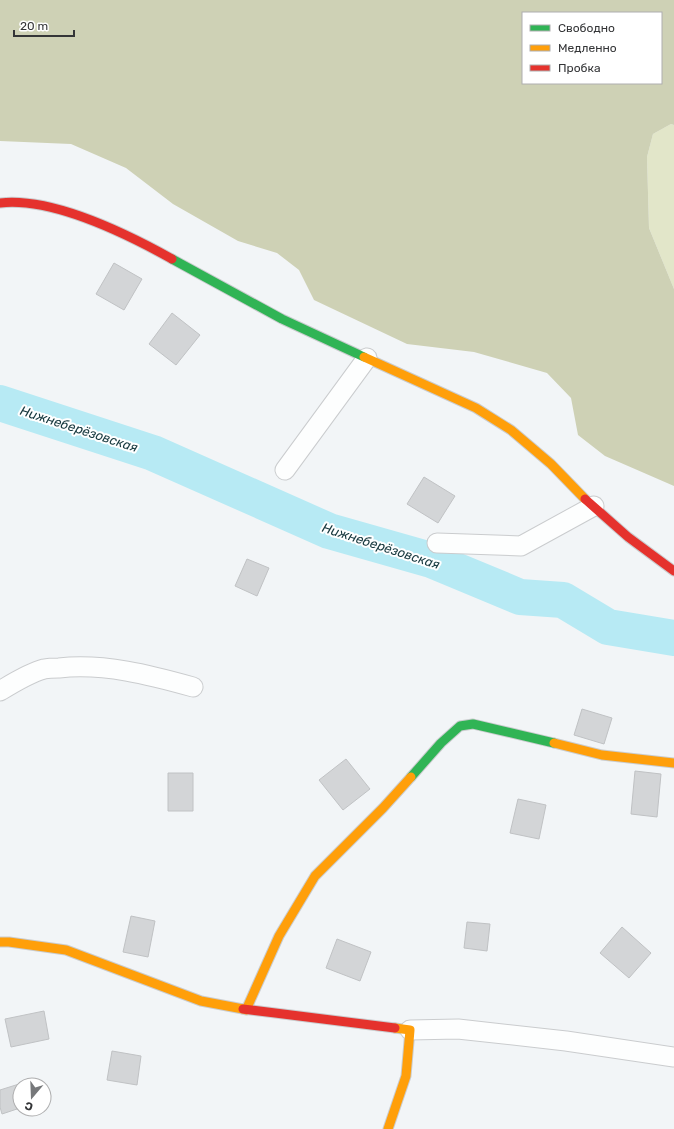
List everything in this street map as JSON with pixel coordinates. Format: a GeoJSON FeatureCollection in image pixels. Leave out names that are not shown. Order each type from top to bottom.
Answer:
{"type":"FeatureCollection","features":[{"type":"Feature","properties":{"kind":"street"},"geometry":{"type":"LineString","coordinates":[[0,203],[9,202],[49,207],[82,218],[147,245],[282,319],[476,408],[511,430],[551,464],[581,495],[628,537],[674,571]]}},
{"type":"Feature","properties":{"kind":"street"},"geometry":{"type":"LineString","coordinates":[[285,470],[366,358]]}},
{"type":"Feature","properties":{"kind":"street"},"geometry":{"type":"LineString","coordinates":[[437,544],[521,546],[594,506]]}},
{"type":"Feature","properties":{"kind":"street"},"geometry":{"type":"LineString","coordinates":[[0,691],[44,669],[72,667],[110,669],[155,677],[193,687]]}},
{"type":"Feature","properties":{"kind":"street"},"geometry":{"type":"LineString","coordinates":[[246,1010],[279,936],[315,876],[383,808],[441,744],[460,726],[473,724],[602,755],[674,763]]}},
{"type":"Feature","properties":{"kind":"street"},"geometry":{"type":"LineString","coordinates":[[0,942],[66,950],[200,1001],[246,1010],[410,1030],[458,1029],[566,1041],[674,1056]]}},
{"type":"Feature","properties":{"kind":"street"},"geometry":{"type":"LineString","coordinates":[[388,1129],[406,1076],[410,1030]]}},
{"type":"Feature","properties":{"kind":"green space"},"geometry":{"type":"Polygon","coordinates":[[[0,0],[674,0],[674,125],[671,124],[653,134],[647,157],[649,228],[674,289],[674,486],[605,456],[578,435],[571,398],[547,373],[474,352],[407,344],[314,300],[299,270],[277,253],[238,241],[173,204],[126,168],[71,144],[0,141],[0,0]]]}},
{"type":"Feature","properties":{"kind":"green space"},"geometry":{"type":"Polygon","coordinates":[[[671,124],[674,125],[674,289],[649,228],[647,157],[653,134],[671,124]]]}},
{"type":"Feature","properties":{"kind":"building"},"geometry":{"type":"Polygon","coordinates":[[[114,263],[142,279],[124,310],[96,294],[114,263]]]}},
{"type":"Feature","properties":{"kind":"building"},"geometry":{"type":"Polygon","coordinates":[[[172,313],[200,335],[176,365],[149,344],[172,313]]]}},
{"type":"Feature","properties":{"kind":"building"},"geometry":{"type":"Polygon","coordinates":[[[424,477],[455,496],[438,523],[407,504],[424,477]]]}},
{"type":"Feature","properties":{"kind":"building"},"geometry":{"type":"Polygon","coordinates":[[[247,559],[269,568],[257,596],[235,586],[247,559]]]}},
{"type":"Feature","properties":{"kind":"building"},"geometry":{"type":"Polygon","coordinates":[[[582,709],[612,718],[604,744],[574,735],[582,709]]]}},
{"type":"Feature","properties":{"kind":"building"},"geometry":{"type":"Polygon","coordinates":[[[346,759],[370,789],[343,810],[319,780],[346,759]]]}},
{"type":"Feature","properties":{"kind":"building"},"geometry":{"type":"Polygon","coordinates":[[[635,771],[661,774],[657,817],[631,814],[635,771]]]}},
{"type":"Feature","properties":{"kind":"building"},"geometry":{"type":"Polygon","coordinates":[[[168,773],[193,773],[193,811],[168,811],[168,773]]]}},
{"type":"Feature","properties":{"kind":"building"},"geometry":{"type":"Polygon","coordinates":[[[518,799],[546,805],[539,839],[510,833],[518,799]]]}},
{"type":"Feature","properties":{"kind":"building"},"geometry":{"type":"Polygon","coordinates":[[[131,916],[155,921],[148,957],[123,952],[131,916]]]}},
{"type":"Feature","properties":{"kind":"building"},"geometry":{"type":"Polygon","coordinates":[[[467,922],[490,924],[487,951],[464,948],[467,922]]]}},
{"type":"Feature","properties":{"kind":"building"},"geometry":{"type":"Polygon","coordinates":[[[622,927],[651,953],[629,978],[600,953],[622,927]]]}},
{"type":"Feature","properties":{"kind":"building"},"geometry":{"type":"Polygon","coordinates":[[[337,939],[371,952],[360,981],[326,968],[337,939]]]}},
{"type":"Feature","properties":{"kind":"building"},"geometry":{"type":"Polygon","coordinates":[[[44,1011],[49,1039],[11,1047],[5,1019],[44,1011]]]}},
{"type":"Feature","properties":{"kind":"building"},"geometry":{"type":"Polygon","coordinates":[[[112,1051],[141,1056],[137,1085],[107,1080],[112,1051]]]}},
{"type":"Feature","properties":{"kind":"building"},"geometry":{"type":"Polygon","coordinates":[[[12,1086],[12,1111],[2,1114],[0,1107],[0,1090],[12,1086]]]}},
{"type":"Feature","properties":{"kind":"waterway","name":"Нижнеберёзовская"},"geometry":{"type":"LineString","coordinates":[[0,403],[153,453],[329,531],[431,560],[520,597],[563,600],[608,627],[674,638]]}},
{"type":"Feature","properties":{"kind":"traffic: fast"},"geometry":{"type":"LineString","coordinates":[[172,259],[282,319],[364,357]]}},
{"type":"Feature","properties":{"kind":"traffic: fast"},"geometry":{"type":"LineString","coordinates":[[411,777],[441,743],[460,726],[473,724],[554,743]]}},
{"type":"Feature","properties":{"kind":"traffic: slow"},"geometry":{"type":"LineString","coordinates":[[364,357],[476,408],[511,430],[551,464],[585,499]]}},
{"type":"Feature","properties":{"kind":"traffic: slow"},"geometry":{"type":"LineString","coordinates":[[554,743],[602,755],[674,763]]}},
{"type":"Feature","properties":{"kind":"traffic: slow"},"geometry":{"type":"LineString","coordinates":[[246,1010],[279,936],[315,876],[383,808],[411,777]]}},
{"type":"Feature","properties":{"kind":"traffic: slow"},"geometry":{"type":"LineString","coordinates":[[0,942],[66,950],[201,1001],[243,1009]]}},
{"type":"Feature","properties":{"kind":"traffic: slow"},"geometry":{"type":"LineString","coordinates":[[388,1129],[406,1076],[410,1030],[395,1028]]}},
{"type":"Feature","properties":{"kind":"traffic: jam"},"geometry":{"type":"LineString","coordinates":[[0,203],[20,203],[65,211],[112,229],[172,259]]}},
{"type":"Feature","properties":{"kind":"traffic: jam"},"geometry":{"type":"LineString","coordinates":[[585,499],[628,537],[674,571]]}},
{"type":"Feature","properties":{"kind":"traffic: jam"},"geometry":{"type":"LineString","coordinates":[[243,1009],[395,1028]]}}]}
